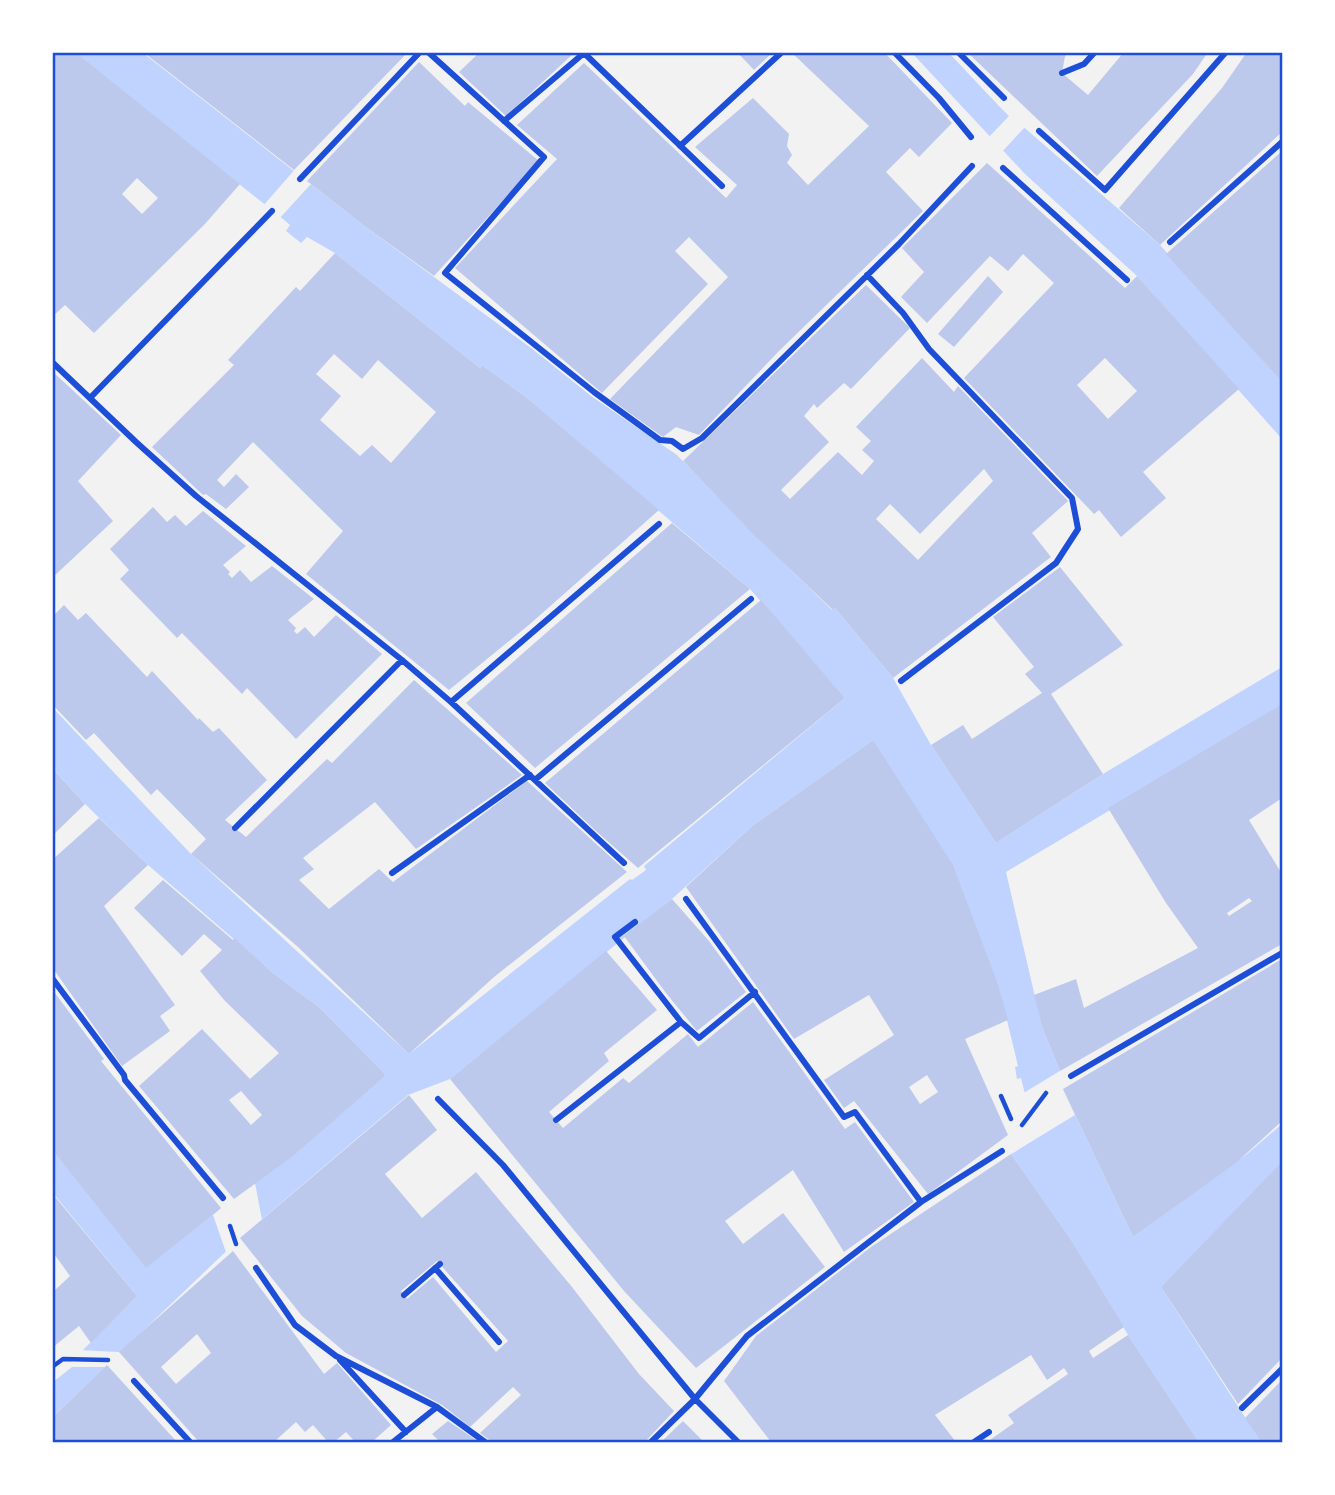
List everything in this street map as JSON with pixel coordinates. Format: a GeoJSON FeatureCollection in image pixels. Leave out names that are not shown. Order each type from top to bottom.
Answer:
{"type":"FeatureCollection","features":[{"type":"Feature","properties":{"kind":"street"},"geometry":{"type":"LineString","coordinates":[[300,179],[421,52]]}},
{"type":"Feature","properties":{"kind":"street"},"geometry":{"type":"LineString","coordinates":[[428,52],[544,157],[445,273],[594,392],[660,440],[673,441],[683,449],[702,438],[867,275],[972,166]]}},
{"type":"Feature","properties":{"kind":"street"},"geometry":{"type":"LineString","coordinates":[[681,146],[782,52]]}},
{"type":"Feature","properties":{"kind":"street"},"geometry":{"type":"LineString","coordinates":[[894,52],[939,98],[971,137]]}},
{"type":"Feature","properties":{"kind":"street"},"geometry":{"type":"LineString","coordinates":[[958,52],[1004,99]]}},
{"type":"Feature","properties":{"kind":"street"},"geometry":{"type":"LineString","coordinates":[[1062,73],[1084,64],[1095,52]]}},
{"type":"Feature","properties":{"kind":"street"},"geometry":{"type":"LineString","coordinates":[[1039,131],[1105,190],[1226,52]]}},
{"type":"Feature","properties":{"kind":"street"},"geometry":{"type":"LineString","coordinates":[[504,121],[584,53],[722,186]]}},
{"type":"Feature","properties":{"kind":"street"},"geometry":{"type":"LineString","coordinates":[[1170,242],[1283,142]]}},
{"type":"Feature","properties":{"kind":"street"},"geometry":{"type":"LineString","coordinates":[[1003,168],[1127,280]]}},
{"type":"Feature","properties":{"kind":"street"},"geometry":{"type":"LineString","coordinates":[[90,398],[272,211]]}},
{"type":"Feature","properties":{"kind":"street"},"geometry":{"type":"LineString","coordinates":[[867,275],[903,313],[929,349],[1072,498],[1078,529],[1056,563],[901,681]]}},
{"type":"Feature","properties":{"kind":"street"},"geometry":{"type":"LineString","coordinates":[[52,362],[196,496],[451,702],[624,863]]}},
{"type":"Feature","properties":{"kind":"street"},"geometry":{"type":"LineString","coordinates":[[451,702],[659,524]]}},
{"type":"Feature","properties":{"kind":"street"},"geometry":{"type":"LineString","coordinates":[[392,873],[533,777],[751,599]]}},
{"type":"Feature","properties":{"kind":"street"},"geometry":{"type":"LineString","coordinates":[[235,828],[402,660]]}},
{"type":"Feature","properties":{"kind":"street"},"geometry":{"type":"LineString","coordinates":[[686,899],[844,1117],[855,1112],[921,1202]]}},
{"type":"Feature","properties":{"kind":"street"},"geometry":{"type":"LineString","coordinates":[[635,922],[615,937],[681,1022],[699,1038],[755,992]]}},
{"type":"Feature","properties":{"kind":"street"},"geometry":{"type":"LineString","coordinates":[[1071,1076],[1283,953]]}},
{"type":"Feature","properties":{"kind":"street"},"geometry":{"type":"LineString","coordinates":[[52,978],[125,1080],[223,1198]]}},
{"type":"Feature","properties":{"kind":"street"},"geometry":{"type":"LineString","coordinates":[[556,1120],[681,1022]]}},
{"type":"Feature","properties":{"kind":"street"},"geometry":{"type":"LineString","coordinates":[[438,1099],[503,1165],[695,1399],[738,1443]]}},
{"type":"Feature","properties":{"kind":"street"},"geometry":{"type":"LineString","coordinates":[[651,1443],[695,1399],[747,1336],[921,1202],[1002,1151]]}},
{"type":"Feature","properties":{"kind":"street"},"geometry":{"type":"LineString","coordinates":[[404,1295],[437,1266],[499,1342]]}},
{"type":"Feature","properties":{"kind":"street"},"geometry":{"type":"LineString","coordinates":[[256,1268],[295,1325],[336,1356],[436,1407],[485,1443]]}},
{"type":"Feature","properties":{"kind":"street"},"geometry":{"type":"LineString","coordinates":[[336,1356],[406,1432]]}},
{"type":"Feature","properties":{"kind":"street"},"geometry":{"type":"LineString","coordinates":[[1242,1408],[1283,1369]]}},
{"type":"Feature","properties":{"kind":"street"},"geometry":{"type":"LineString","coordinates":[[134,1381],[190,1443]]}},
{"type":"Feature","properties":{"kind":"street"},"geometry":{"type":"LineString","coordinates":[[393,1443],[436,1407]]}},
{"type":"Feature","properties":{"kind":"street"},"geometry":{"type":"LineString","coordinates":[[974,1443],[989,1432]]}},
{"type":"Feature","properties":{"kind":"path"},"geometry":{"type":"LineString","coordinates":[[1001,1096],[1011,1120]]}},
{"type":"Feature","properties":{"kind":"path"},"geometry":{"type":"LineString","coordinates":[[223,1198],[235,1242],[256,1268]]}},
{"type":"Feature","properties":{"kind":"path"},"geometry":{"type":"LineString","coordinates":[[52,1367],[63,1359],[114,1361]]}},
{"type":"Feature","properties":{"kind":"water"},"geometry":{"type":"Polygon","coordinates":[[[75,53],[143,53],[363,225],[531,348],[591,396],[677,455],[832,610],[835,608],[893,678],[931,745],[996,843],[1103,774],[1282,667],[1282,708],[1006,872],[1042,1027],[1060,1071],[1063,1089],[1133,1237],[1247,1154],[1282,1124],[1282,1165],[1161,1287],[1261,1442],[1199,1442],[1128,1335],[1070,1238],[1011,1154],[1036,1138],[1021,1078],[1017,1079],[1015,1067],[1018,1066],[999,987],[873,740],[752,826],[672,899],[450,1079],[408,1095],[240,1238],[53,1417],[53,1380],[137,1296],[53,1193],[53,1148],[146,1267],[386,1075],[319,1007],[273,973],[148,865],[53,769],[53,708],[191,854],[409,1054],[630,879],[646,870],[644,866],[845,698],[750,589],[526,397],[482,365],[480,368],[335,253],[307,237],[301,243],[286,231],[290,225],[283,219],[75,53]]]}},
{"type":"Feature","properties":{"kind":"water"},"geometry":{"type":"Polygon","coordinates":[[[912,53],[949,53],[998,105],[1160,245],[1282,382],[1282,439],[1137,276],[1025,174],[912,53]]]}},
{"type":"Feature","properties":{"kind":"pier"},"geometry":{"type":"Polygon","coordinates":[[[1001,102],[1036,132],[1033,134],[1025,127],[1001,153],[1009,162],[987,139],[1009,116],[998,105],[1001,102]]]}},
{"type":"Feature","properties":{"kind":"pier"},"geometry":{"type":"Polygon","coordinates":[[[297,167],[310,178],[308,181],[311,184],[278,220],[262,207],[297,167]]]}},
{"type":"Feature","properties":{"kind":"pier"},"geometry":{"type":"Polygon","coordinates":[[[1063,1069],[1066,1087],[1063,1089],[1075,1115],[1008,1156],[1009,1151],[1033,1137],[1022,1094],[1063,1069]]]}},
{"type":"Feature","properties":{"kind":"pier"},"geometry":{"type":"Polygon","coordinates":[[[255,1183],[262,1220],[241,1238],[242,1241],[227,1255],[213,1215],[221,1208],[219,1205],[231,1195],[234,1198],[255,1183]]]}},
{"type":"Feature","properties":{"kind":"pier"},"geometry":{"type":"Polygon","coordinates":[[[78,1350],[121,1354],[108,1367],[72,1367],[53,1382],[52,1375],[78,1350]]]}},
{"type":"Feature","properties":{"kind":"building"},"geometry":{"type":"Polygon","coordinates":[[[52,52],[75,52],[240,184],[204,225],[94,333],[65,305],[52,317],[52,52]],[[137,178],[122,194],[142,214],[158,198],[137,178]]]}},
{"type":"Feature","properties":{"kind":"building"},"geometry":{"type":"Polygon","coordinates":[[[143,52],[408,52],[294,170],[143,52]]]}},
{"type":"Feature","properties":{"kind":"building"},"geometry":{"type":"Polygon","coordinates":[[[480,52],[575,52],[506,116],[459,72],[480,52]]]}},
{"type":"Feature","properties":{"kind":"building"},"geometry":{"type":"Polygon","coordinates":[[[737,52],[773,52],[754,70],[737,52]]]}},
{"type":"Feature","properties":{"kind":"building"},"geometry":{"type":"Polygon","coordinates":[[[791,52],[884,52],[952,123],[919,157],[910,148],[886,172],[923,211],[779,351],[699,435],[676,427],[663,437],[610,399],[728,277],[689,237],[675,251],[708,284],[602,393],[455,268],[557,159],[517,125],[584,63],[726,198],[737,185],[695,147],[753,98],[789,134],[787,146],[792,155],[787,163],[808,185],[869,126],[791,52]]]}},
{"type":"Feature","properties":{"kind":"building"},"geometry":{"type":"Polygon","coordinates":[[[967,52],[1069,52],[1065,56],[1062,73],[1088,95],[1124,52],[1208,52],[1193,74],[1097,176],[967,52]]]}},
{"type":"Feature","properties":{"kind":"building"},"geometry":{"type":"Polygon","coordinates":[[[1247,52],[1282,52],[1282,132],[1160,245],[1119,208],[1222,88],[1247,52]]]}},
{"type":"Feature","properties":{"kind":"building"},"geometry":{"type":"Polygon","coordinates":[[[419,62],[465,106],[468,102],[539,161],[434,276],[307,181],[419,62]]]}},
{"type":"Feature","properties":{"kind":"building"},"geometry":{"type":"Polygon","coordinates":[[[1282,151],[1282,382],[1166,254],[1282,151]]]}},
{"type":"Feature","properties":{"kind":"building"},"geometry":{"type":"Polygon","coordinates":[[[987,163],[1125,288],[1137,276],[1239,389],[1143,472],[1166,498],[1121,537],[1099,510],[1094,514],[964,378],[1054,283],[1023,254],[1008,271],[990,256],[927,323],[901,297],[924,272],[902,248],[987,163]],[[1105,358],[1077,385],[1108,419],[1137,391],[1105,358]]]}},
{"type":"Feature","properties":{"kind":"building"},"geometry":{"type":"Polygon","coordinates":[[[335,253],[480,368],[482,365],[526,397],[659,510],[530,624],[449,690],[306,574],[343,531],[253,442],[217,480],[224,487],[236,474],[249,487],[226,509],[206,494],[203,495],[152,447],[234,365],[228,360],[296,287],[300,291],[335,253]],[[334,354],[316,374],[341,396],[320,420],[360,456],[372,445],[391,463],[436,412],[378,360],[362,379],[334,354]]]}},
{"type":"Feature","properties":{"kind":"building"},"geometry":{"type":"Polygon","coordinates":[[[988,276],[1003,292],[954,347],[938,334],[988,276]]]}},
{"type":"Feature","properties":{"kind":"building"},"geometry":{"type":"Polygon","coordinates":[[[866,285],[910,328],[851,389],[844,383],[817,408],[814,404],[804,416],[829,442],[781,490],[790,499],[838,452],[862,475],[874,461],[862,450],[871,441],[856,427],[922,358],[954,392],[958,386],[1068,501],[1032,533],[1051,557],[893,678],[835,608],[833,610],[753,534],[683,461],[866,285]],[[984,469],[920,534],[890,504],[876,519],[918,560],[993,481],[984,469]]]}},
{"type":"Feature","properties":{"kind":"building"},"geometry":{"type":"Polygon","coordinates":[[[52,371],[121,435],[78,481],[113,521],[52,578],[52,371]]]}},
{"type":"Feature","properties":{"kind":"building"},"geometry":{"type":"Polygon","coordinates":[[[153,507],[167,522],[175,515],[186,526],[203,511],[246,546],[223,565],[232,578],[240,570],[251,582],[272,566],[314,599],[288,620],[296,628],[294,631],[297,634],[305,627],[314,637],[336,615],[382,654],[296,739],[247,688],[242,694],[182,633],[177,638],[120,579],[129,570],[110,549],[153,507]]]}},
{"type":"Feature","properties":{"kind":"building"},"geometry":{"type":"Polygon","coordinates":[[[672,523],[750,589],[535,768],[466,703],[672,523]]]}},
{"type":"Feature","properties":{"kind":"building"},"geometry":{"type":"Polygon","coordinates":[[[1060,567],[1123,645],[1051,694],[1103,774],[996,843],[931,745],[963,725],[972,739],[1042,693],[1025,674],[1034,667],[993,617],[1060,567]]]}},
{"type":"Feature","properties":{"kind":"building"},"geometry":{"type":"Polygon","coordinates":[[[761,600],[845,698],[638,868],[545,783],[761,600]]]}},
{"type":"Feature","properties":{"kind":"building"},"geometry":{"type":"Polygon","coordinates":[[[64,605],[78,620],[86,613],[147,677],[152,671],[198,720],[199,718],[213,732],[219,728],[267,780],[225,820],[246,837],[327,759],[332,763],[414,680],[522,775],[416,849],[375,802],[303,858],[314,869],[299,880],[329,909],[379,869],[393,882],[527,781],[627,872],[494,977],[409,1054],[298,947],[191,854],[206,839],[157,789],[151,795],[94,733],[86,740],[52,704],[52,617],[64,605]]]}},
{"type":"Feature","properties":{"kind":"building"},"geometry":{"type":"Polygon","coordinates":[[[1282,704],[1282,798],[1249,820],[1282,874],[1282,944],[1060,1071],[1042,1027],[1034,995],[1076,979],[1084,1008],[1198,948],[1166,903],[1108,808],[1282,704]],[[1249,898],[1227,913],[1229,916],[1252,901],[1249,898]]]}},
{"type":"Feature","properties":{"kind":"building"},"geometry":{"type":"Polygon","coordinates":[[[873,740],[953,865],[999,987],[1008,1020],[965,1039],[1008,1135],[928,1194],[854,1101],[844,1108],[824,1080],[894,1035],[869,995],[794,1039],[686,887],[752,826],[873,740]],[[927,1075],[909,1087],[920,1104],[938,1092],[927,1075]]]}},
{"type":"Feature","properties":{"kind":"building"},"geometry":{"type":"Polygon","coordinates":[[[52,768],[85,804],[52,836],[52,768]]]}},
{"type":"Feature","properties":{"kind":"building"},"geometry":{"type":"Polygon","coordinates":[[[99,818],[148,865],[104,906],[175,1005],[160,1016],[170,1031],[122,1066],[52,967],[52,860],[99,818]]]}},
{"type":"Feature","properties":{"kind":"building"},"geometry":{"type":"Polygon","coordinates":[[[163,880],[273,973],[319,1007],[386,1075],[293,1156],[234,1199],[139,1086],[202,1029],[250,1079],[279,1053],[225,1001],[200,971],[222,950],[204,934],[182,956],[134,908],[163,880]],[[241,1091],[229,1100],[251,1125],[262,1115],[241,1091]]]}},
{"type":"Feature","properties":{"kind":"building"},"geometry":{"type":"Polygon","coordinates":[[[672,899],[709,941],[746,992],[697,1031],[624,936],[672,899]]]}},
{"type":"Feature","properties":{"kind":"building"},"geometry":{"type":"Polygon","coordinates":[[[606,951],[657,1010],[604,1053],[609,1061],[549,1112],[563,1128],[623,1078],[629,1083],[688,1034],[698,1047],[753,1002],[845,1129],[855,1122],[914,1202],[844,1252],[793,1170],[725,1221],[743,1244],[783,1213],[825,1267],[696,1368],[624,1291],[450,1079],[606,951]]]}},
{"type":"Feature","properties":{"kind":"building"},"geometry":{"type":"Polygon","coordinates":[[[1282,959],[1282,1121],[1236,1163],[1133,1237],[1063,1089],[1282,959]]]}},
{"type":"Feature","properties":{"kind":"building"},"geometry":{"type":"Polygon","coordinates":[[[52,989],[104,1059],[101,1061],[221,1208],[146,1268],[52,1149],[52,989]]]}},
{"type":"Feature","properties":{"kind":"building"},"geometry":{"type":"Polygon","coordinates":[[[409,1095],[437,1130],[385,1174],[422,1218],[476,1172],[572,1287],[639,1374],[674,1411],[645,1442],[492,1442],[480,1433],[521,1395],[513,1387],[470,1427],[442,1405],[346,1353],[302,1316],[240,1238],[409,1095]],[[437,1261],[401,1291],[407,1299],[433,1277],[496,1352],[508,1341],[437,1261]]]}},
{"type":"Feature","properties":{"kind":"building"},"geometry":{"type":"Polygon","coordinates":[[[1011,1154],[1070,1238],[1124,1327],[1089,1351],[1093,1358],[1128,1335],[1199,1442],[987,1442],[1014,1423],[1008,1415],[1068,1374],[1064,1368],[1047,1380],[1031,1355],[935,1415],[956,1442],[771,1442],[724,1381],[756,1336],[871,1247],[1011,1154]]]}},
{"type":"Feature","properties":{"kind":"building"},"geometry":{"type":"Polygon","coordinates":[[[1282,1162],[1282,1358],[1238,1404],[1161,1287],[1282,1162]]]}},
{"type":"Feature","properties":{"kind":"building"},"geometry":{"type":"Polygon","coordinates":[[[52,1193],[137,1296],[91,1343],[79,1326],[52,1348],[52,1289],[54,1291],[70,1276],[52,1251],[52,1193]]]}},
{"type":"Feature","properties":{"kind":"building"},"geometry":{"type":"Polygon","coordinates":[[[233,1251],[324,1374],[337,1363],[391,1425],[372,1442],[355,1442],[346,1432],[334,1442],[328,1442],[313,1425],[305,1432],[296,1422],[274,1442],[199,1442],[119,1352],[233,1251]],[[197,1334],[161,1367],[176,1384],[211,1353],[197,1334]]]}},
{"type":"Feature","properties":{"kind":"building"},"geometry":{"type":"Polygon","coordinates":[[[107,1365],[177,1442],[52,1442],[52,1418],[107,1365]]]}},
{"type":"Feature","properties":{"kind":"building"},"geometry":{"type":"Polygon","coordinates":[[[1282,1380],[1282,1442],[1261,1442],[1245,1418],[1282,1380]]]}},
{"type":"Feature","properties":{"kind":"building"},"geometry":{"type":"Polygon","coordinates":[[[448,1421],[479,1442],[440,1442],[432,1434],[448,1421]]]}},
{"type":"Feature","properties":{"kind":"building"},"geometry":{"type":"Polygon","coordinates":[[[683,1421],[704,1442],[661,1442],[683,1421]]]}}]}
